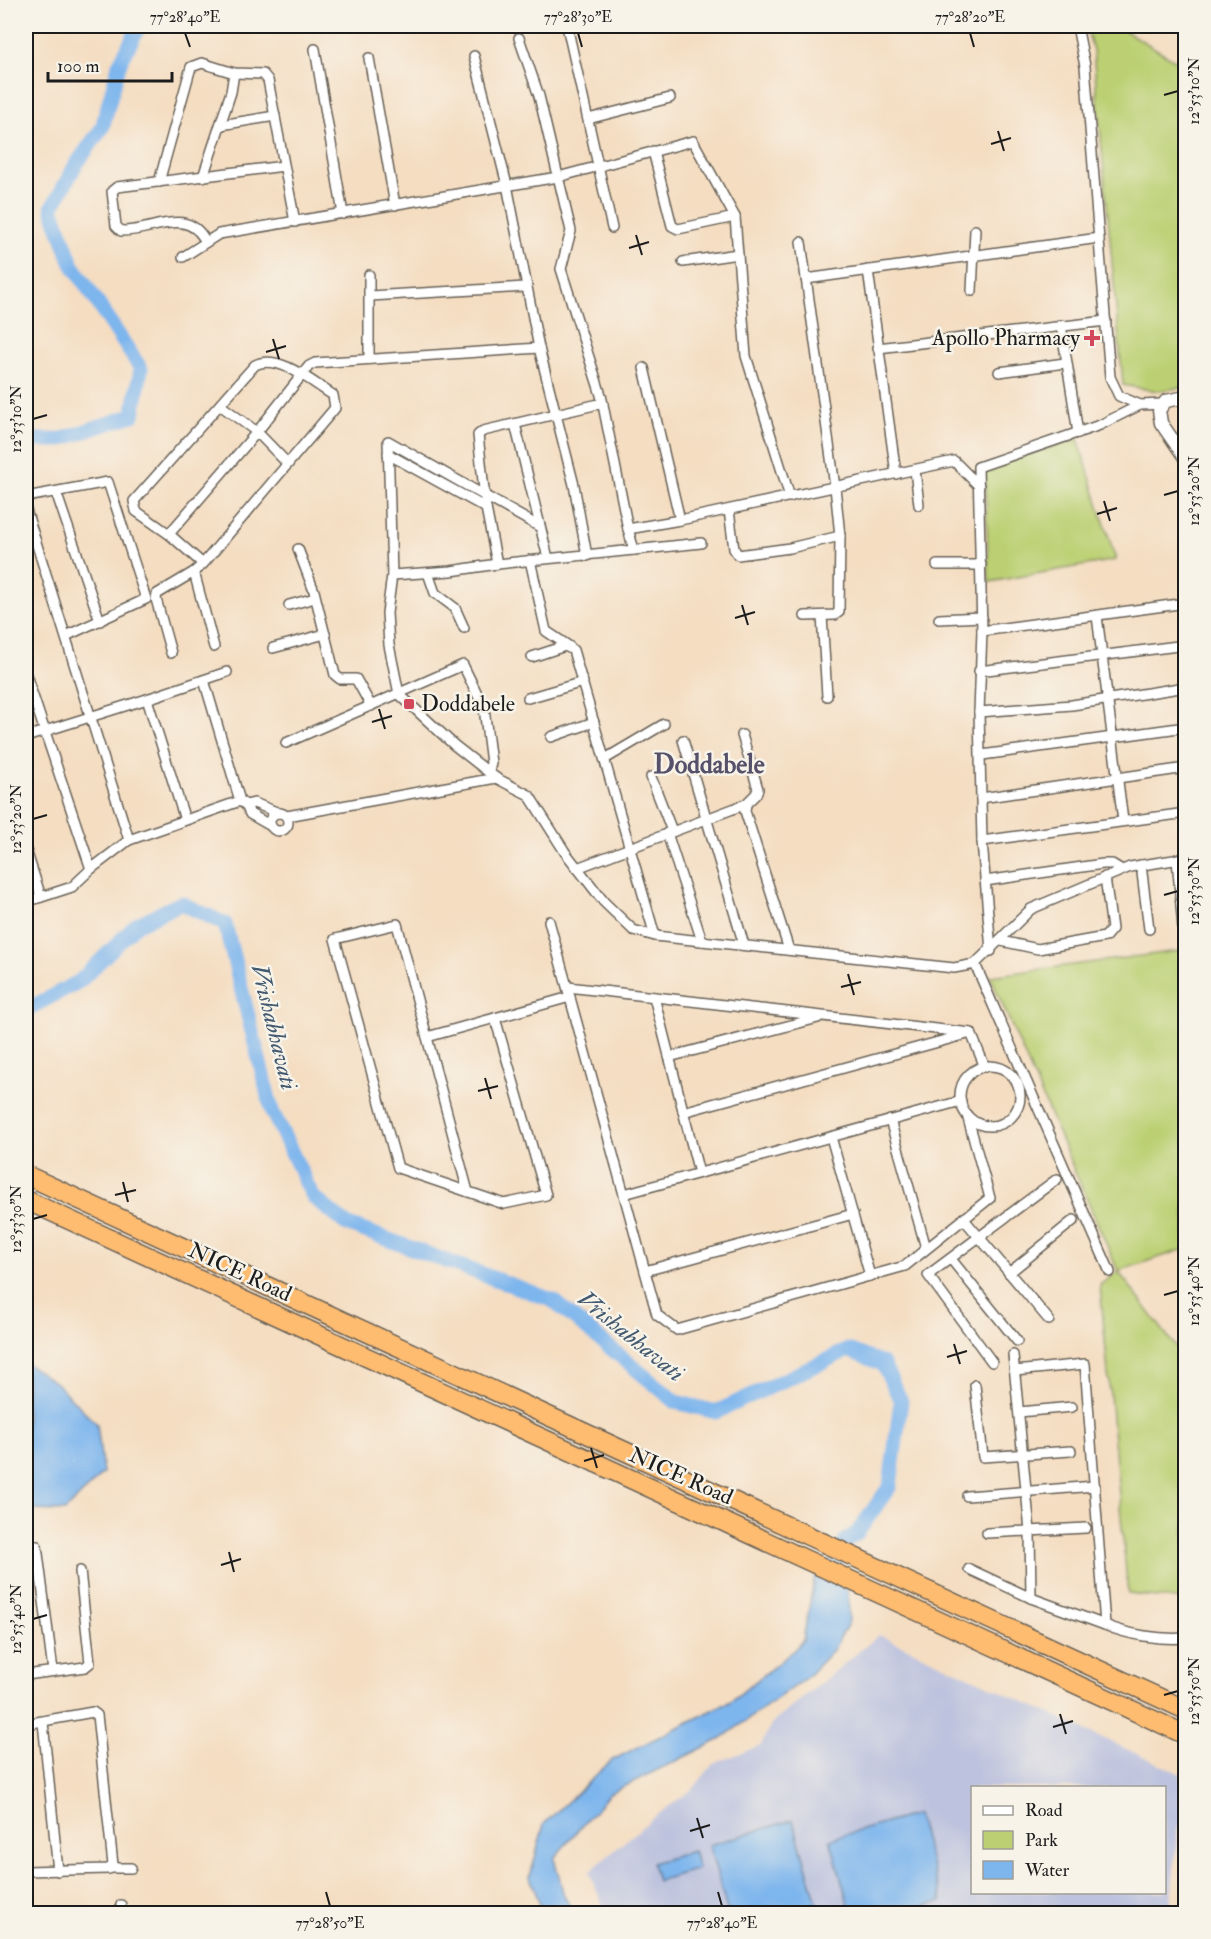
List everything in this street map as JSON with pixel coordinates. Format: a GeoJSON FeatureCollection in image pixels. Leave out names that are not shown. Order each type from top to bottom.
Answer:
{"type":"FeatureCollection","features":[{"type":"Feature","properties":{"kind":"highway","name":"NICE Road"},"geometry":{"type":"LineString","coordinates":[[26,1176],[884,1569],[1185,1710]]}},
{"type":"Feature","properties":{"kind":"highway","name":"NICE Road"},"geometry":{"type":"LineString","coordinates":[[26,1200],[1185,1735]]}},
{"type":"Feature","properties":{"kind":"street"},"geometry":{"type":"LineString","coordinates":[[567,26],[612,228]]}},
{"type":"Feature","properties":{"kind":"street"},"geometry":{"type":"LineString","coordinates":[[1077,26],[1086,66],[1110,377],[1119,396],[1140,405]]}},
{"type":"Feature","properties":{"kind":"street"},"geometry":{"type":"LineString","coordinates":[[519,38],[539,96],[571,231],[561,269],[603,403],[634,550]]}},
{"type":"Feature","properties":{"kind":"street"},"geometry":{"type":"LineString","coordinates":[[315,49],[343,214]]}},
{"type":"Feature","properties":{"kind":"street"},"geometry":{"type":"LineString","coordinates":[[474,56],[507,185],[525,287],[558,415],[587,556]]}},
{"type":"Feature","properties":{"kind":"street"},"geometry":{"type":"LineString","coordinates":[[369,58],[395,205]]}},
{"type":"Feature","properties":{"kind":"street"},"geometry":{"type":"LineString","coordinates":[[159,182],[191,67],[202,63],[234,73],[266,75],[295,222]]}},
{"type":"Feature","properties":{"kind":"street"},"geometry":{"type":"LineString","coordinates":[[203,177],[234,73]]}},
{"type":"Feature","properties":{"kind":"street"},"geometry":{"type":"LineString","coordinates":[[588,119],[670,98]]}},
{"type":"Feature","properties":{"kind":"street"},"geometry":{"type":"LineString","coordinates":[[220,125],[275,116]]}},
{"type":"Feature","properties":{"kind":"street"},"geometry":{"type":"LineString","coordinates":[[183,258],[219,234],[558,177],[693,141],[735,216],[746,356],[790,497]]}},
{"type":"Feature","properties":{"kind":"street"},"geometry":{"type":"LineString","coordinates":[[653,151],[672,226],[678,229],[735,216]]}},
{"type":"Feature","properties":{"kind":"street"},"geometry":{"type":"LineString","coordinates":[[206,242],[200,230],[192,224],[182,222],[124,232],[118,229],[111,194],[114,189],[284,166]]}},
{"type":"Feature","properties":{"kind":"street"},"geometry":{"type":"LineString","coordinates":[[972,291],[975,230]]}},
{"type":"Feature","properties":{"kind":"street"},"geometry":{"type":"LineString","coordinates":[[806,279],[1099,238]]}},
{"type":"Feature","properties":{"kind":"street"},"geometry":{"type":"LineString","coordinates":[[801,242],[840,536],[839,612],[822,616],[805,616]]}},
{"type":"Feature","properties":{"kind":"street"},"geometry":{"type":"LineString","coordinates":[[683,262],[738,254]]}},
{"type":"Feature","properties":{"kind":"street"},"geometry":{"type":"LineString","coordinates":[[868,270],[896,474]]}},
{"type":"Feature","properties":{"kind":"street"},"geometry":{"type":"LineString","coordinates":[[369,275],[369,359]]}},
{"type":"Feature","properties":{"kind":"street"},"geometry":{"type":"LineString","coordinates":[[370,296],[525,287]]}},
{"type":"Feature","properties":{"kind":"street"},"geometry":{"type":"LineString","coordinates":[[878,348],[1106,321]]}},
{"type":"Feature","properties":{"kind":"street"},"geometry":{"type":"LineString","coordinates":[[1060,325],[1078,433]]}},
{"type":"Feature","properties":{"kind":"street"},"geometry":{"type":"LineString","coordinates":[[169,534],[257,432],[309,366],[315,363],[539,348]]}},
{"type":"Feature","properties":{"kind":"street"},"geometry":{"type":"LineString","coordinates":[[171,652],[156,597],[163,588],[194,572],[203,564],[334,411],[336,404],[333,395],[302,375],[274,363],[258,363],[134,501],[136,511],[169,534],[203,564]]}},
{"type":"Feature","properties":{"kind":"street"},"geometry":{"type":"LineString","coordinates":[[999,372],[1065,363]]}},
{"type":"Feature","properties":{"kind":"street"},"geometry":{"type":"LineString","coordinates":[[644,368],[680,520]]}},
{"type":"Feature","properties":{"kind":"street"},"geometry":{"type":"LineString","coordinates":[[991,951],[982,841],[979,671],[982,617],[978,467],[1100,425],[1140,405],[1162,404],[1185,397]]}},
{"type":"Feature","properties":{"kind":"street"},"geometry":{"type":"LineString","coordinates":[[497,564],[486,508],[478,435],[483,431],[603,403]]}},
{"type":"Feature","properties":{"kind":"street"},"geometry":{"type":"LineString","coordinates":[[1162,404],[1158,410],[1161,423],[1185,459]]}},
{"type":"Feature","properties":{"kind":"street"},"geometry":{"type":"LineString","coordinates":[[220,405],[257,432],[288,464]]}},
{"type":"Feature","properties":{"kind":"street"},"geometry":{"type":"LineString","coordinates":[[515,424],[548,558]]}},
{"type":"Feature","properties":{"kind":"street"},"geometry":{"type":"LineString","coordinates":[[540,527],[484,493],[388,441],[392,575],[387,613],[389,639],[399,694],[454,745],[492,775],[529,795],[577,868],[604,902],[633,930],[655,936],[954,968],[975,964],[991,951],[1030,909],[1122,870],[1181,859],[1183,928]]}},
{"type":"Feature","properties":{"kind":"street"},"geometry":{"type":"LineString","coordinates":[[388,454],[486,508]]}},
{"type":"Feature","properties":{"kind":"street"},"geometry":{"type":"LineString","coordinates":[[628,529],[729,510],[954,461],[979,486]]}},
{"type":"Feature","properties":{"kind":"street"},"geometry":{"type":"LineString","coordinates":[[915,470],[919,505]]}},
{"type":"Feature","properties":{"kind":"street"},"geometry":{"type":"LineString","coordinates":[[26,497],[108,482],[146,599],[66,636]]}},
{"type":"Feature","properties":{"kind":"street"},"geometry":{"type":"LineString","coordinates":[[56,492],[100,621]]}},
{"type":"Feature","properties":{"kind":"street"},"geometry":{"type":"LineString","coordinates":[[26,510],[129,840]]}},
{"type":"Feature","properties":{"kind":"street"},"geometry":{"type":"LineString","coordinates":[[729,510],[734,549],[738,555],[790,548],[840,536]]}},
{"type":"Feature","properties":{"kind":"street"},"geometry":{"type":"LineString","coordinates":[[392,575],[701,543]]}},
{"type":"Feature","properties":{"kind":"street"},"geometry":{"type":"LineString","coordinates":[[298,549],[315,598],[335,675],[340,679],[356,679],[371,706]]}},
{"type":"Feature","properties":{"kind":"street"},"geometry":{"type":"LineString","coordinates":[[530,560],[546,632],[573,650],[655,936]]}},
{"type":"Feature","properties":{"kind":"street"},"geometry":{"type":"LineString","coordinates":[[937,566],[981,565]]}},
{"type":"Feature","properties":{"kind":"street"},"geometry":{"type":"LineString","coordinates":[[194,572],[214,647]]}},
{"type":"Feature","properties":{"kind":"street"},"geometry":{"type":"LineString","coordinates":[[428,573],[435,593],[455,608],[464,628]]}},
{"type":"Feature","properties":{"kind":"street"},"geometry":{"type":"LineString","coordinates":[[289,605],[315,598]]}},
{"type":"Feature","properties":{"kind":"street"},"geometry":{"type":"LineString","coordinates":[[982,631],[1185,603]]}},
{"type":"Feature","properties":{"kind":"street"},"geometry":{"type":"LineString","coordinates":[[822,616],[827,696]]}},
{"type":"Feature","properties":{"kind":"street"},"geometry":{"type":"LineString","coordinates":[[1097,616],[1124,821]]}},
{"type":"Feature","properties":{"kind":"street"},"geometry":{"type":"LineString","coordinates":[[939,619],[982,617]]}},
{"type":"Feature","properties":{"kind":"street"},"geometry":{"type":"LineString","coordinates":[[273,648],[325,634]]}},
{"type":"Feature","properties":{"kind":"street"},"geometry":{"type":"LineString","coordinates":[[979,671],[1185,645]]}},
{"type":"Feature","properties":{"kind":"street"},"geometry":{"type":"LineString","coordinates":[[531,657],[570,647]]}},
{"type":"Feature","properties":{"kind":"street"},"geometry":{"type":"LineString","coordinates":[[286,743],[399,694],[457,665],[465,666],[484,708],[485,735],[492,775]]}},
{"type":"Feature","properties":{"kind":"street"},"geometry":{"type":"LineString","coordinates":[[26,737],[227,672]]}},
{"type":"Feature","properties":{"kind":"street"},"geometry":{"type":"LineString","coordinates":[[26,675],[91,868]]}},
{"type":"Feature","properties":{"kind":"street"},"geometry":{"type":"LineString","coordinates":[[26,902],[72,887],[91,868],[129,840],[243,803],[254,803],[283,814],[288,822],[284,829],[278,830],[250,813],[243,803],[204,680]]}},
{"type":"Feature","properties":{"kind":"street"},"geometry":{"type":"LineString","coordinates":[[528,698],[582,682]]}},
{"type":"Feature","properties":{"kind":"street"},"geometry":{"type":"LineString","coordinates":[[979,712],[1072,705],[1185,687]]}},
{"type":"Feature","properties":{"kind":"street"},"geometry":{"type":"LineString","coordinates":[[147,699],[185,820]]}},
{"type":"Feature","properties":{"kind":"street"},"geometry":{"type":"LineString","coordinates":[[551,736],[594,722]]}},
{"type":"Feature","properties":{"kind":"street"},"geometry":{"type":"LineString","coordinates":[[605,759],[664,724]]}},
{"type":"Feature","properties":{"kind":"street"},"geometry":{"type":"LineString","coordinates":[[982,755],[1185,727]]}},
{"type":"Feature","properties":{"kind":"street"},"geometry":{"type":"LineString","coordinates":[[577,868],[746,804],[758,791],[742,735]]}},
{"type":"Feature","properties":{"kind":"street"},"geometry":{"type":"LineString","coordinates":[[683,740],[708,817],[744,945]]}},
{"type":"Feature","properties":{"kind":"street"},"geometry":{"type":"LineString","coordinates":[[981,798],[1185,768]]}},
{"type":"Feature","properties":{"kind":"street"},"geometry":{"type":"LineString","coordinates":[[272,826],[271,817],[283,814],[492,775]]}},
{"type":"Feature","properties":{"kind":"street"},"geometry":{"type":"LineString","coordinates":[[651,777],[702,941]]}},
{"type":"Feature","properties":{"kind":"street"},"geometry":{"type":"LineString","coordinates":[[746,804],[745,811],[789,950]]}},
{"type":"Feature","properties":{"kind":"street"},"geometry":{"type":"LineString","coordinates":[[982,841],[1185,813]]}},
{"type":"Feature","properties":{"kind":"street"},"geometry":{"type":"LineString","coordinates":[[26,850],[41,897]]}},
{"type":"Feature","properties":{"kind":"street"},"geometry":{"type":"LineString","coordinates":[[985,881],[1103,864],[1112,864],[1122,870]]}},
{"type":"Feature","properties":{"kind":"street"},"geometry":{"type":"LineString","coordinates":[[1141,865],[1149,929]]}},
{"type":"Feature","properties":{"kind":"street"},"geometry":{"type":"LineString","coordinates":[[1001,941],[1038,949],[1105,937],[1112,929],[1105,877]]}},
{"type":"Feature","properties":{"kind":"street"},"geometry":{"type":"LineString","coordinates":[[549,921],[657,1315],[677,1330],[905,1266],[990,1198],[967,1115],[960,1101],[964,1081],[972,1072],[985,1067],[1004,1070],[1018,1062]]}},
{"type":"Feature","properties":{"kind":"street"},"geometry":{"type":"LineString","coordinates":[[468,1192],[397,924],[335,939],[398,1168],[468,1192],[504,1204],[546,1195],[495,1018]]}},
{"type":"Feature","properties":{"kind":"street"},"geometry":{"type":"LineString","coordinates":[[975,964],[1110,1272]]}},
{"type":"Feature","properties":{"kind":"street"},"geometry":{"type":"LineString","coordinates":[[568,987],[971,1034]]}},
{"type":"Feature","properties":{"kind":"street"},"geometry":{"type":"LineString","coordinates":[[654,997],[699,1173]]}},
{"type":"Feature","properties":{"kind":"street"},"geometry":{"type":"LineString","coordinates":[[427,1037],[570,998]]}},
{"type":"Feature","properties":{"kind":"street"},"geometry":{"type":"LineString","coordinates":[[669,1057],[823,1017]]}},
{"type":"Feature","properties":{"kind":"street"},"geometry":{"type":"LineString","coordinates":[[971,1034],[985,1067]]}},
{"type":"Feature","properties":{"kind":"street"},"geometry":{"type":"LineString","coordinates":[[683,1112],[971,1034]]}},
{"type":"Feature","properties":{"kind":"street"},"geometry":{"type":"LineString","coordinates":[[967,1115],[977,1123],[996,1125],[1007,1120],[1017,1108],[1020,1099],[1018,1086],[1004,1070]]}},
{"type":"Feature","properties":{"kind":"street"},"geometry":{"type":"LineString","coordinates":[[624,1194],[960,1101]]}},
{"type":"Feature","properties":{"kind":"street"},"geometry":{"type":"LineString","coordinates":[[1017,1108],[1037,1106]]}},
{"type":"Feature","properties":{"kind":"street"},"geometry":{"type":"LineString","coordinates":[[890,1120],[926,1248]]}},
{"type":"Feature","properties":{"kind":"street"},"geometry":{"type":"LineString","coordinates":[[831,1137],[870,1276]]}},
{"type":"Feature","properties":{"kind":"street"},"geometry":{"type":"LineString","coordinates":[[992,1362],[928,1275],[1057,1179]]}},
{"type":"Feature","properties":{"kind":"street"},"geometry":{"type":"LineString","coordinates":[[645,1271],[853,1214]]}},
{"type":"Feature","properties":{"kind":"street"},"geometry":{"type":"LineString","coordinates":[[963,1218],[1049,1320]]}},
{"type":"Feature","properties":{"kind":"street"},"geometry":{"type":"LineString","coordinates":[[1009,1273],[1074,1220]]}},
{"type":"Feature","properties":{"kind":"street"},"geometry":{"type":"LineString","coordinates":[[951,1258],[1017,1341]]}},
{"type":"Feature","properties":{"kind":"street"},"geometry":{"type":"LineString","coordinates":[[1013,1355],[1030,1531],[1031,1598]]}},
{"type":"Feature","properties":{"kind":"street"},"geometry":{"type":"LineString","coordinates":[[1015,1371],[1085,1364],[1105,1625]]}},
{"type":"Feature","properties":{"kind":"street"},"geometry":{"type":"LineString","coordinates":[[975,1385],[983,1457],[1071,1450]]}},
{"type":"Feature","properties":{"kind":"street"},"geometry":{"type":"LineString","coordinates":[[1019,1412],[1072,1407]]}},
{"type":"Feature","properties":{"kind":"street"},"geometry":{"type":"LineString","coordinates":[[967,1497],[1095,1486]]}},
{"type":"Feature","properties":{"kind":"street"},"geometry":{"type":"LineString","coordinates":[[987,1533],[1086,1528]]}},
{"type":"Feature","properties":{"kind":"street"},"geometry":{"type":"LineString","coordinates":[[26,1547],[37,1546],[53,1671]]}},
{"type":"Feature","properties":{"kind":"street"},"geometry":{"type":"LineString","coordinates":[[969,1569],[1031,1598],[1105,1625],[1140,1634],[1173,1639],[1185,1638]]}},
{"type":"Feature","properties":{"kind":"street"},"geometry":{"type":"LineString","coordinates":[[26,1675],[85,1667],[90,1663],[80,1570]]}},
{"type":"Feature","properties":{"kind":"street"},"geometry":{"type":"LineString","coordinates":[[26,1724],[93,1712],[97,1715],[113,1865],[110,1868]]}},
{"type":"Feature","properties":{"kind":"street"},"geometry":{"type":"LineString","coordinates":[[43,1722],[58,1870]]}},
{"type":"Feature","properties":{"kind":"street"},"geometry":{"type":"LineString","coordinates":[[26,1870],[131,1868]]}},
{"type":"Feature","properties":{"kind":"shaded area"},"geometry":{"type":"Polygon","coordinates":[[[879,1635],[1185,1776],[1185,1825],[1178,1826],[1170,1913],[606,1913],[589,1872],[654,1817],[693,1789],[713,1764],[761,1745],[771,1724],[879,1635]]]}},
{"type":"Feature","properties":{"kind":"green space"},"geometry":{"type":"Polygon","coordinates":[[[1086,26],[1117,26],[1185,66],[1185,387],[1157,391],[1123,385],[1093,50],[1086,26]]]}},
{"type":"Feature","properties":{"kind":"green space"},"geometry":{"type":"Polygon","coordinates":[[[1078,439],[1116,560],[989,582],[985,476],[990,466],[1078,439]]]}},
{"type":"Feature","properties":{"kind":"green space"},"geometry":{"type":"Polygon","coordinates":[[[1185,950],[1185,1249],[1118,1271],[990,976],[1185,950]]]}},
{"type":"Feature","properties":{"kind":"green space"},"geometry":{"type":"Polygon","coordinates":[[[1118,1271],[1185,1359],[1185,1600],[1128,1594],[1100,1285],[1118,1271]]]}},
{"type":"Feature","properties":{"kind":"water"},"geometry":{"type":"Polygon","coordinates":[[[26,1363],[56,1383],[97,1424],[103,1473],[65,1511],[26,1510],[26,1363]]]}},
{"type":"Feature","properties":{"kind":"water"},"geometry":{"type":"Polygon","coordinates":[[[815,1576],[848,1589],[849,1621],[834,1649],[807,1677],[719,1740],[610,1793],[554,1858],[564,1896],[574,1913],[543,1913],[530,1877],[544,1824],[612,1760],[731,1701],[793,1651],[803,1640],[815,1576]]]}},
{"type":"Feature","properties":{"kind":"water"},"geometry":{"type":"Polygon","coordinates":[[[917,1814],[942,1901],[899,1913],[851,1913],[830,1839],[917,1814]]]}},
{"type":"Feature","properties":{"kind":"water"},"geometry":{"type":"Polygon","coordinates":[[[793,1820],[817,1903],[780,1913],[728,1913],[709,1845],[793,1820]]]}},
{"type":"Feature","properties":{"kind":"water"},"geometry":{"type":"Polygon","coordinates":[[[693,1851],[698,1869],[657,1881],[652,1863],[693,1851]]]}},
{"type":"Feature","properties":{"kind":"waterway","name":"Vrishabhavati"},"geometry":{"type":"LineString","coordinates":[[26,440],[59,440],[133,415],[141,369],[72,264],[52,208],[75,166],[102,128],[119,65],[139,26]]}},
{"type":"Feature","properties":{"kind":"waterway","name":"Vrishabhavati"},"geometry":{"type":"LineString","coordinates":[[26,1010],[80,981],[136,925],[181,903],[225,924],[272,1111],[313,1197],[346,1224],[552,1300],[676,1402],[716,1412],[848,1350],[883,1364],[901,1401],[890,1486],[857,1533],[846,1540],[827,1582]]}},
{"type":"Feature","properties":{"kind":"place","name":"Apollo Pharmacy"},"geometry":{"type":"Point","coordinates":[1092,338]}},
{"type":"Feature","properties":{"kind":"place","name":"Doddabele"},"geometry":{"type":"Point","coordinates":[409,704]}},
{"type":"Feature","properties":{"kind":"district","name":"Doddabele"},"geometry":{"type":"Point","coordinates":[709,765]}}]}
